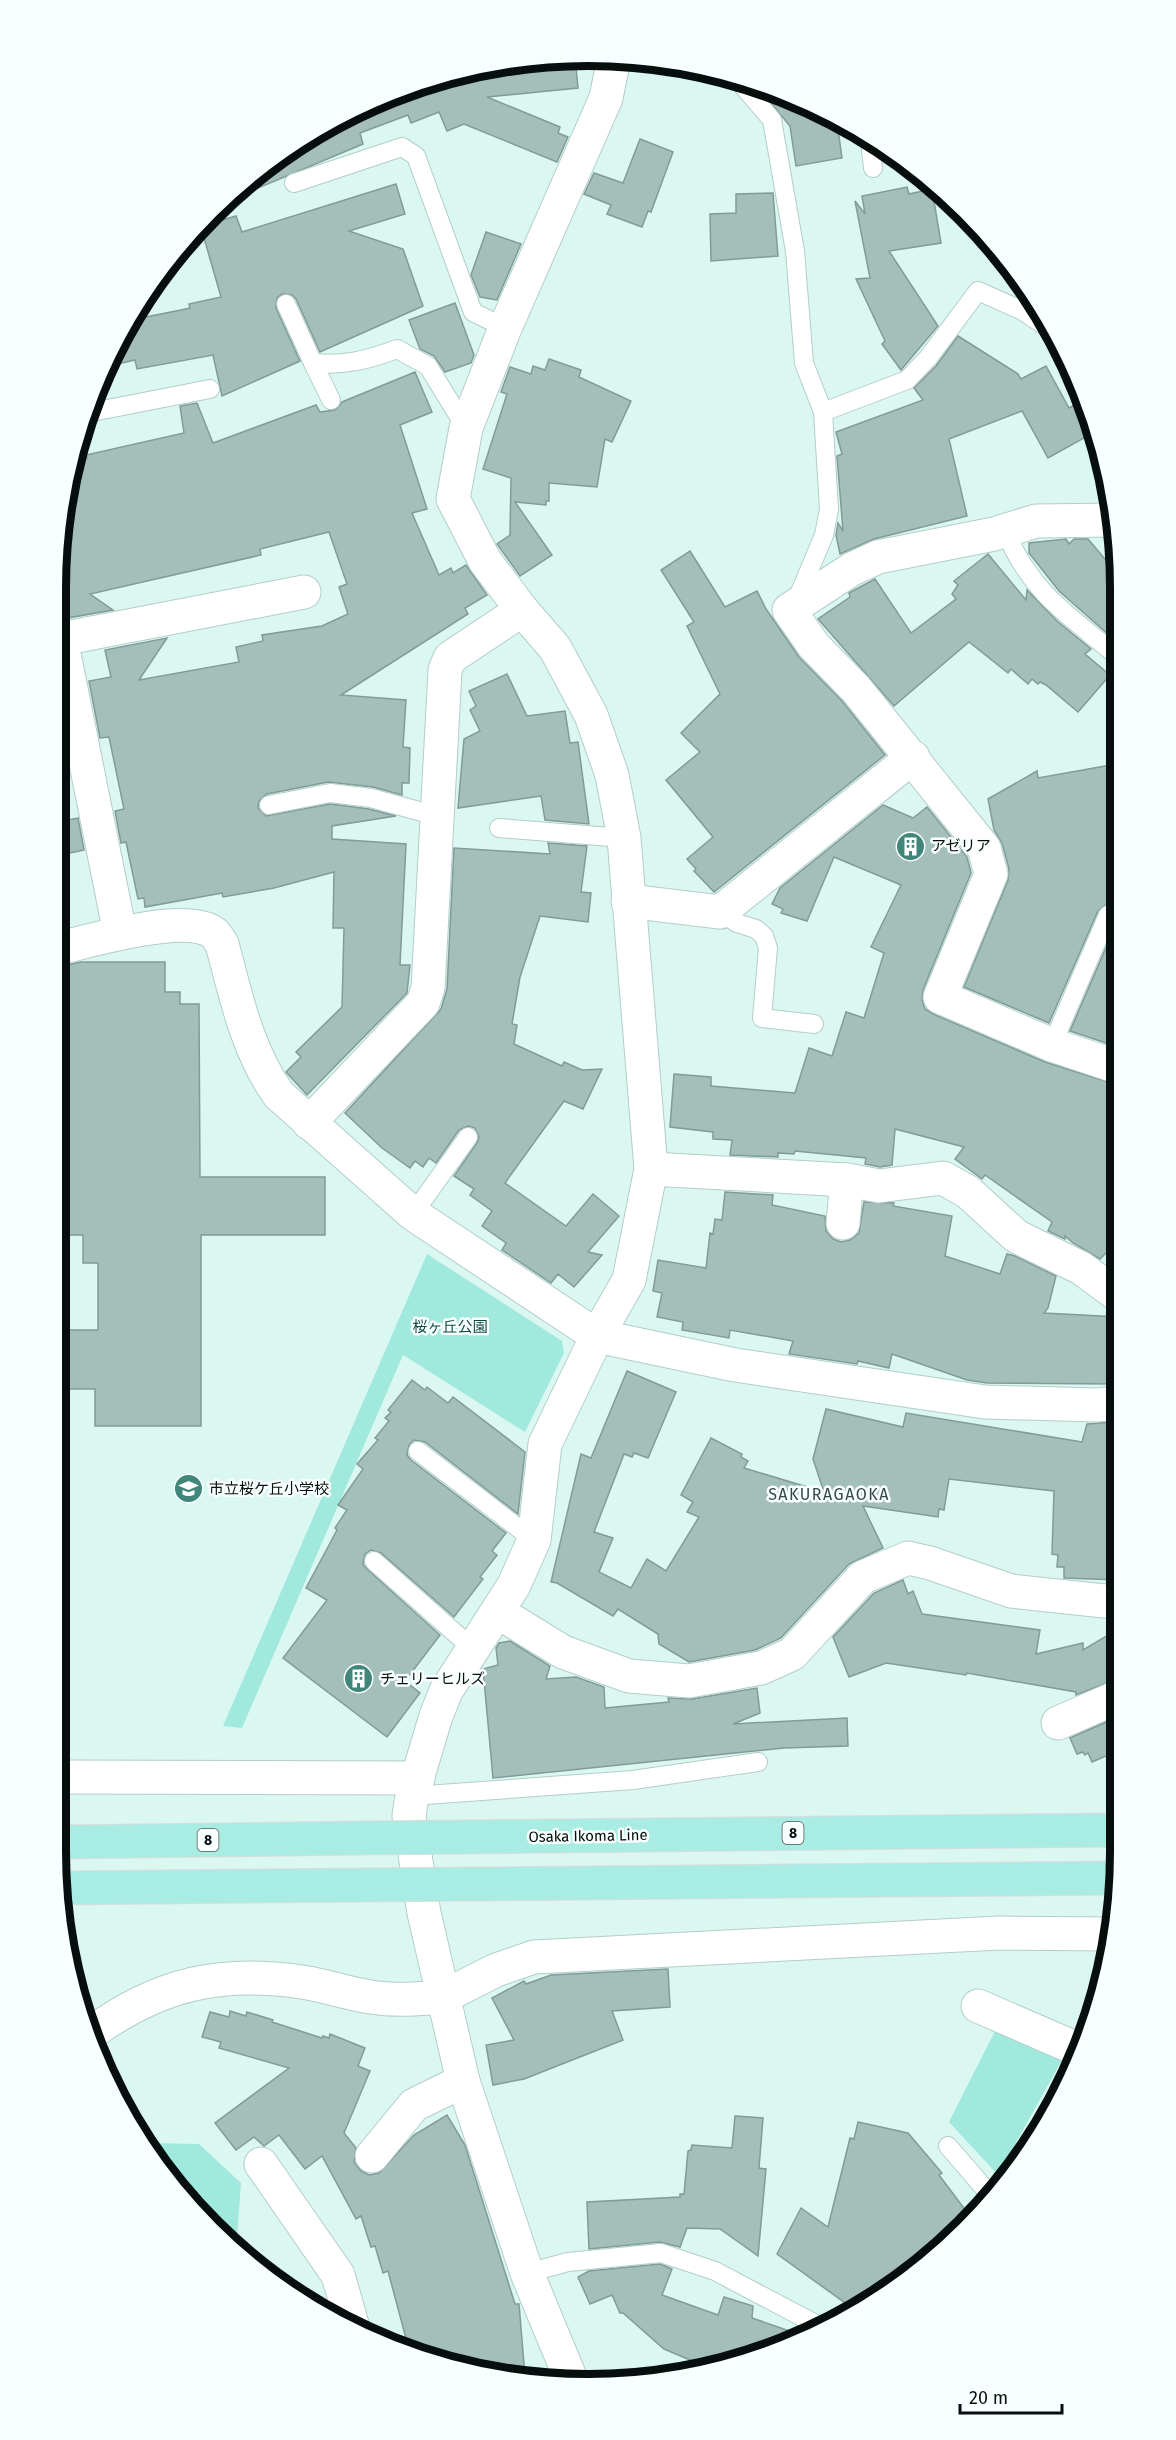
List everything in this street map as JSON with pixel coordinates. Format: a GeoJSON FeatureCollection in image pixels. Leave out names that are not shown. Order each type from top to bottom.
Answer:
{"type":"FeatureCollection","features":[{"type":"Feature","properties":{"kind":"main road","name":"Osaka Ikoma Line"},"geometry":{"type":"LineString","coordinates":[[66,1842],[1110,1830]]}},
{"type":"Feature","properties":{"kind":"main road"},"geometry":{"type":"LineString","coordinates":[[67,1888],[1109,1878]]}},
{"type":"Feature","properties":{"kind":"street"},"geometry":{"type":"LineString","coordinates":[[569,2373],[527,2273],[463,2081],[421,1891],[409,1816],[436,1716],[446,1691],[514,1585],[534,1540],[545,1444],[597,1336],[629,1280],[651,1169],[624,838],[612,775],[591,715],[555,648],[522,610],[485,561],[453,499],[466,428],[505,328],[606,98],[612,67]]}},
{"type":"Feature","properties":{"kind":"street"},"geometry":{"type":"LineString","coordinates":[[1106,520],[1036,521],[1005,530],[878,557],[852,569],[789,610],[814,646],[856,689],[984,848],[991,874],[940,997],[1052,1045],[1110,1064]]}},
{"type":"Feature","properties":{"kind":"street"},"geometry":{"type":"LineString","coordinates":[[66,638],[304,592]]}},
{"type":"Feature","properties":{"kind":"street"},"geometry":{"type":"LineString","coordinates":[[309,1123],[423,1003],[428,988],[445,670],[450,658],[522,610]]}},
{"type":"Feature","properties":{"kind":"street"},"geometry":{"type":"LineString","coordinates":[[66,664],[120,933]]}},
{"type":"Feature","properties":{"kind":"street"},"geometry":{"type":"LineString","coordinates":[[628,901],[720,912],[913,757]]}},
{"type":"Feature","properties":{"kind":"street"},"geometry":{"type":"LineString","coordinates":[[66,946],[120,933],[179,925],[214,933],[222,944],[245,1026],[265,1076],[279,1095],[413,1214],[597,1336],[735,1365],[984,1402],[1110,1404]]}},
{"type":"Feature","properties":{"kind":"street"},"geometry":{"type":"LineString","coordinates":[[651,1169],[847,1179],[879,1186],[943,1178],[968,1192],[1016,1236],[1080,1268],[1110,1290]]}},
{"type":"Feature","properties":{"kind":"street"},"geometry":{"type":"LineString","coordinates":[[843,1223],[847,1179]]}},
{"type":"Feature","properties":{"kind":"street"},"geometry":{"type":"LineString","coordinates":[[498,1612],[563,1652],[629,1676],[689,1681],[761,1668],[792,1654],[863,1577],[908,1558],[930,1563],[1011,1591],[1110,1600]]}},
{"type":"Feature","properties":{"kind":"street"},"geometry":{"type":"LineString","coordinates":[[1058,1723],[1110,1700]]}},
{"type":"Feature","properties":{"kind":"street"},"geometry":{"type":"LineString","coordinates":[[66,1777],[415,1787]]}},
{"type":"Feature","properties":{"kind":"street"},"geometry":{"type":"LineString","coordinates":[[97,2029],[136,2004],[179,1986],[216,1978],[261,1978],[406,2000],[443,1997],[496,1970],[542,1956],[999,1933],[1104,1934]]}},
{"type":"Feature","properties":{"kind":"street"},"geometry":{"type":"LineString","coordinates":[[978,2006],[1072,2046]]}},
{"type":"Feature","properties":{"kind":"street"},"geometry":{"type":"LineString","coordinates":[[372,2156],[414,2105],[463,2081]]}},
{"type":"Feature","properties":{"kind":"street"},"geometry":{"type":"LineString","coordinates":[[261,2164],[338,2275],[350,2316]]}},
{"type":"Feature","properties":{"kind":"lane"},"geometry":{"type":"LineString","coordinates":[[747,91],[772,120],[795,251],[804,363],[824,412],[829,509],[824,535],[795,606]]}},
{"type":"Feature","properties":{"kind":"lane"},"geometry":{"type":"LineString","coordinates":[[294,183],[402,147],[416,156],[473,312],[505,328]]}},
{"type":"Feature","properties":{"kind":"lane"},"geometry":{"type":"LineString","coordinates":[[871,150],[873,168]]}},
{"type":"Feature","properties":{"kind":"lane"},"geometry":{"type":"LineString","coordinates":[[824,412],[906,380],[928,358],[978,291],[1023,311],[1035,319]]}},
{"type":"Feature","properties":{"kind":"lane"},"geometry":{"type":"LineString","coordinates":[[286,304],[331,400]]}},
{"type":"Feature","properties":{"kind":"lane"},"geometry":{"type":"LineString","coordinates":[[313,363],[338,366],[370,359],[397,349],[428,366],[466,428]]}},
{"type":"Feature","properties":{"kind":"lane"},"geometry":{"type":"LineString","coordinates":[[97,411],[210,389]]}},
{"type":"Feature","properties":{"kind":"lane"},"geometry":{"type":"LineString","coordinates":[[1005,530],[1015,555],[1048,599],[1110,649]]}},
{"type":"Feature","properties":{"kind":"lane"},"geometry":{"type":"LineString","coordinates":[[269,806],[330,793],[371,798],[437,816]]}},
{"type":"Feature","properties":{"kind":"lane"},"geometry":{"type":"LineString","coordinates":[[499,828],[624,838]]}},
{"type":"Feature","properties":{"kind":"lane"},"geometry":{"type":"LineString","coordinates":[[720,912],[737,923],[756,929],[764,936],[768,948],[762,1018],[814,1024]]}},
{"type":"Feature","properties":{"kind":"lane"},"geometry":{"type":"LineString","coordinates":[[1052,1045],[1108,915]]}},
{"type":"Feature","properties":{"kind":"lane"},"geometry":{"type":"LineString","coordinates":[[413,1214],[468,1137]]}},
{"type":"Feature","properties":{"kind":"lane"},"geometry":{"type":"LineString","coordinates":[[418,1451],[534,1540]]}},
{"type":"Feature","properties":{"kind":"lane"},"geometry":{"type":"LineString","coordinates":[[374,1561],[472,1648]]}},
{"type":"Feature","properties":{"kind":"lane"},"geometry":{"type":"LineString","coordinates":[[415,1787],[633,1780],[758,1762]]}},
{"type":"Feature","properties":{"kind":"lane"},"geometry":{"type":"LineString","coordinates":[[948,2146],[986,2189]]}},
{"type":"Feature","properties":{"kind":"lane"},"geometry":{"type":"LineString","coordinates":[[527,2273],[568,2262],[661,2253],[715,2271],[814,2322]]}},
{"type":"Feature","properties":{"kind":"green space","name":"桜ヶ丘公園"},"geometry":{"type":"Polygon","coordinates":[[[427,1254],[562,1341],[564,1353],[525,1432],[403,1355],[242,1728],[223,1726],[427,1254]]]}},
{"type":"Feature","properties":{"kind":"green space"},"geometry":{"type":"Polygon","coordinates":[[[995,2031],[1063,2058],[998,2175],[949,2122],[995,2031]]]}},
{"type":"Feature","properties":{"kind":"green space"},"geometry":{"type":"Polygon","coordinates":[[[155,2143],[199,2144],[241,2183],[237,2238],[196,2196],[155,2143]]]}},
{"type":"Feature","properties":{"kind":"building"},"geometry":{"type":"Polygon","coordinates":[[[576,66],[578,88],[487,97],[560,127],[558,133],[568,137],[557,162],[464,124],[447,131],[439,112],[411,123],[408,115],[360,133],[363,144],[249,192],[270,174],[327,136],[388,106],[420,94],[486,76],[520,70],[576,66]]]}},
{"type":"Feature","properties":{"kind":"building"},"geometry":{"type":"Polygon","coordinates":[[[767,98],[838,130],[842,158],[796,166],[790,126],[767,98]]]}},
{"type":"Feature","properties":{"kind":"building"},"geometry":{"type":"Polygon","coordinates":[[[640,139],[673,152],[651,212],[648,211],[642,227],[607,214],[611,205],[584,194],[594,173],[623,183],[640,139]]]}},
{"type":"Feature","properties":{"kind":"building"},"geometry":{"type":"Polygon","coordinates":[[[396,184],[405,214],[349,231],[403,249],[423,306],[320,352],[296,299],[292,295],[282,294],[277,298],[276,308],[300,361],[222,396],[213,355],[137,369],[135,360],[117,364],[142,318],[190,308],[189,304],[221,297],[203,236],[217,222],[236,216],[242,232],[396,184]]]}},
{"type":"Feature","properties":{"kind":"building"},"geometry":{"type":"Polygon","coordinates":[[[907,187],[909,194],[925,190],[933,197],[941,243],[889,251],[938,326],[901,370],[882,344],[885,341],[856,279],[870,278],[855,201],[865,214],[862,196],[907,187]]]}},
{"type":"Feature","properties":{"kind":"building"},"geometry":{"type":"Polygon","coordinates":[[[773,193],[778,256],[711,261],[710,214],[736,213],[736,194],[773,193]]]}},
{"type":"Feature","properties":{"kind":"building"},"geometry":{"type":"Polygon","coordinates":[[[486,232],[521,244],[497,300],[480,297],[471,275],[486,232]]]}},
{"type":"Feature","properties":{"kind":"building"},"geometry":{"type":"Polygon","coordinates":[[[455,303],[474,355],[471,363],[445,372],[434,356],[420,349],[409,320],[455,303]]]}},
{"type":"Feature","properties":{"kind":"building"},"geometry":{"type":"Polygon","coordinates":[[[958,336],[1018,374],[1021,379],[1046,366],[1069,408],[1076,404],[1087,436],[1048,458],[1022,411],[949,439],[967,516],[874,539],[840,554],[836,535],[838,523],[843,531],[837,456],[842,454],[836,432],[923,400],[914,388],[936,366],[958,336]]]}},
{"type":"Feature","properties":{"kind":"building"},"geometry":{"type":"Polygon","coordinates":[[[549,359],[581,370],[579,377],[631,401],[612,442],[605,439],[597,487],[549,483],[549,501],[546,501],[546,505],[515,502],[552,555],[520,576],[497,544],[510,535],[511,478],[483,469],[507,394],[501,392],[510,367],[531,374],[533,366],[545,370],[549,359]]]}},
{"type":"Feature","properties":{"kind":"building"},"geometry":{"type":"Polygon","coordinates":[[[415,372],[432,412],[400,425],[427,509],[412,513],[439,575],[451,568],[453,573],[466,565],[487,595],[465,608],[468,614],[341,695],[406,700],[403,747],[410,748],[409,783],[402,783],[402,795],[373,787],[328,782],[267,794],[259,801],[258,808],[266,816],[330,804],[369,809],[396,816],[332,826],[332,839],[406,844],[400,965],[410,965],[407,993],[307,1095],[286,1072],[301,1057],[296,1052],[342,1007],[344,928],[333,928],[334,872],[274,888],[223,897],[222,893],[145,907],[144,898],[138,899],[126,842],[121,843],[115,811],[124,809],[109,737],[100,738],[89,681],[111,677],[105,650],[167,638],[139,680],[239,662],[236,647],[263,641],[262,635],[322,626],[348,614],[339,587],[347,584],[329,532],[260,549],[261,555],[90,594],[113,610],[66,618],[67,554],[76,486],[83,459],[87,458],[86,455],[184,433],[180,406],[197,403],[213,443],[316,405],[320,412],[335,410],[342,402],[415,372]]]}},
{"type":"Feature","properties":{"kind":"building"},"geometry":{"type":"Polygon","coordinates":[[[1066,539],[1069,544],[1074,539],[1088,539],[1109,564],[1110,634],[1059,591],[1029,553],[1029,543],[1066,539]]]}},
{"type":"Feature","properties":{"kind":"building"},"geometry":{"type":"Polygon","coordinates":[[[690,551],[725,607],[757,591],[766,609],[799,657],[842,701],[885,755],[714,892],[694,871],[696,869],[687,859],[713,837],[666,780],[700,752],[681,733],[720,694],[687,626],[694,622],[661,570],[690,551]]]}},
{"type":"Feature","properties":{"kind":"building"},"geometry":{"type":"Polygon","coordinates":[[[988,554],[1026,600],[1027,590],[1057,621],[1091,649],[1085,654],[1110,675],[1078,712],[1046,685],[1040,682],[1038,684],[1032,679],[1028,684],[1011,669],[1008,673],[969,642],[894,706],[818,619],[850,597],[849,593],[875,579],[911,633],[956,599],[952,594],[958,585],[954,581],[988,554]]]}},
{"type":"Feature","properties":{"kind":"building"},"geometry":{"type":"Polygon","coordinates":[[[507,674],[527,716],[565,711],[570,743],[578,742],[589,824],[545,820],[541,796],[458,808],[464,739],[480,731],[470,710],[476,706],[469,691],[507,674]]]}},
{"type":"Feature","properties":{"kind":"building"},"geometry":{"type":"Polygon","coordinates":[[[1110,765],[1110,906],[1107,904],[1098,911],[1049,1023],[964,987],[1008,880],[1009,869],[1002,843],[994,830],[988,799],[1037,771],[1038,778],[1110,765]]]}},
{"type":"Feature","properties":{"kind":"building"},"geometry":{"type":"Polygon","coordinates":[[[883,805],[913,818],[927,807],[967,857],[971,873],[923,990],[922,1000],[925,1009],[1045,1062],[1110,1082],[1110,1249],[1100,1259],[1065,1236],[1065,1239],[1048,1231],[1052,1222],[985,1175],[982,1179],[955,1159],[964,1147],[895,1129],[892,1165],[880,1167],[865,1164],[866,1158],[795,1151],[794,1154],[778,1153],[778,1157],[730,1155],[732,1140],[713,1139],[713,1132],[670,1127],[674,1074],[711,1077],[711,1086],[795,1093],[809,1048],[832,1056],[846,1012],[864,1018],[884,953],[871,947],[901,885],[834,857],[807,921],[781,913],[783,909],[772,904],[780,888],[883,805]]]}},
{"type":"Feature","properties":{"kind":"building"},"geometry":{"type":"Polygon","coordinates":[[[78,818],[84,850],[66,854],[66,820],[78,818]]]}},
{"type":"Feature","properties":{"kind":"building"},"geometry":{"type":"Polygon","coordinates":[[[548,843],[587,846],[581,892],[591,893],[588,922],[540,916],[520,977],[512,1024],[517,1025],[514,1044],[562,1066],[564,1062],[582,1070],[602,1069],[583,1109],[564,1101],[505,1183],[566,1226],[593,1194],[619,1216],[588,1252],[602,1255],[574,1287],[558,1274],[551,1283],[502,1250],[506,1243],[482,1226],[492,1211],[470,1195],[474,1189],[454,1176],[477,1143],[479,1137],[475,1128],[468,1126],[459,1130],[436,1163],[429,1158],[423,1167],[415,1161],[410,1168],[382,1148],[345,1113],[441,1009],[447,989],[454,848],[550,854],[548,843]]]}},
{"type":"Feature","properties":{"kind":"building"},"geometry":{"type":"Polygon","coordinates":[[[1110,938],[1110,1044],[1070,1031],[1110,938]]]}},
{"type":"Feature","properties":{"kind":"building"},"geometry":{"type":"Polygon","coordinates":[[[81,962],[165,962],[165,992],[180,992],[180,1004],[199,1004],[200,1177],[325,1177],[325,1235],[201,1235],[201,1426],[95,1426],[95,1389],[66,1389],[66,1330],[98,1330],[98,1263],[83,1263],[83,1235],[66,1235],[66,965],[81,962]]]}},
{"type":"Feature","properties":{"kind":"building"},"geometry":{"type":"Polygon","coordinates":[[[725,1192],[773,1195],[772,1205],[825,1216],[826,1231],[833,1239],[841,1242],[850,1240],[859,1233],[864,1202],[894,1203],[893,1206],[952,1216],[945,1256],[1000,1274],[1007,1254],[1015,1256],[1056,1276],[1048,1308],[1044,1313],[1110,1317],[1110,1384],[987,1383],[967,1380],[892,1354],[889,1368],[858,1361],[857,1364],[789,1354],[793,1341],[730,1330],[729,1338],[682,1330],[683,1322],[657,1317],[662,1293],[653,1291],[658,1260],[706,1268],[710,1233],[713,1234],[715,1219],[722,1220],[725,1192]]]}},
{"type":"Feature","properties":{"kind":"building"},"geometry":{"type":"Polygon","coordinates":[[[627,1371],[676,1392],[648,1458],[634,1453],[632,1457],[624,1454],[594,1532],[613,1538],[599,1572],[631,1588],[647,1559],[666,1571],[699,1517],[687,1512],[693,1502],[681,1495],[711,1438],[742,1454],[741,1457],[748,1461],[744,1468],[824,1492],[813,1459],[826,1409],[903,1427],[906,1413],[1082,1442],[1087,1424],[1110,1422],[1110,1580],[1064,1578],[1064,1567],[1057,1567],[1058,1555],[1052,1554],[1054,1491],[949,1479],[944,1510],[939,1509],[938,1517],[863,1506],[883,1548],[849,1564],[781,1638],[755,1650],[689,1662],[659,1644],[658,1634],[618,1609],[613,1616],[557,1583],[551,1582],[581,1454],[591,1458],[627,1371]]]}},
{"type":"Feature","properties":{"kind":"building"},"geometry":{"type":"Polygon","coordinates":[[[412,1380],[425,1390],[427,1387],[448,1403],[453,1397],[525,1452],[518,1514],[425,1442],[414,1440],[409,1445],[407,1455],[411,1460],[506,1533],[492,1551],[497,1555],[480,1577],[483,1579],[454,1617],[381,1553],[371,1550],[365,1554],[363,1564],[367,1569],[440,1635],[405,1681],[420,1693],[387,1737],[283,1658],[327,1600],[306,1588],[337,1530],[335,1528],[347,1510],[338,1505],[363,1469],[357,1464],[378,1440],[375,1438],[389,1421],[385,1418],[391,1412],[388,1410],[412,1380]]]}},
{"type":"Feature","properties":{"kind":"building"},"geometry":{"type":"Polygon","coordinates":[[[903,1580],[908,1594],[913,1591],[922,1614],[1040,1630],[1036,1654],[1083,1643],[1083,1650],[1110,1634],[1110,1682],[1076,1695],[1076,1692],[967,1673],[966,1675],[886,1663],[849,1677],[833,1637],[874,1593],[903,1580]]]}},
{"type":"Feature","properties":{"kind":"building"},"geometry":{"type":"Polygon","coordinates":[[[510,1641],[550,1666],[546,1679],[576,1677],[604,1687],[605,1708],[669,1702],[668,1698],[692,1699],[757,1688],[760,1713],[733,1724],[847,1718],[848,1746],[784,1748],[493,1778],[483,1669],[498,1665],[496,1648],[499,1643],[510,1641]]]}},
{"type":"Feature","properties":{"kind":"building"},"geometry":{"type":"Polygon","coordinates":[[[1110,1720],[1110,1754],[1092,1762],[1088,1753],[1077,1754],[1070,1738],[1110,1720]]]}},
{"type":"Feature","properties":{"kind":"building"},"geometry":{"type":"Polygon","coordinates":[[[668,1969],[670,2007],[612,2011],[623,2040],[524,2079],[493,2085],[486,2045],[514,2040],[492,1998],[524,1981],[526,1984],[551,1975],[668,1969]]]}},
{"type":"Feature","properties":{"kind":"building"},"geometry":{"type":"Polygon","coordinates":[[[230,2011],[246,2016],[247,2012],[322,2038],[323,2036],[329,2038],[330,2034],[365,2048],[358,2066],[370,2071],[344,2133],[356,2148],[354,2162],[361,2171],[369,2175],[379,2173],[414,2135],[447,2115],[465,2145],[515,2304],[519,2304],[525,2370],[453,2356],[407,2341],[388,2271],[383,2273],[375,2246],[371,2247],[361,2216],[356,2219],[322,2156],[305,2169],[279,2135],[264,2146],[254,2137],[236,2150],[215,2123],[289,2068],[219,2048],[221,2042],[202,2037],[210,2012],[229,2017],[230,2011]]]}},
{"type":"Feature","properties":{"kind":"building"},"geometry":{"type":"Polygon","coordinates":[[[735,2116],[763,2118],[759,2168],[766,2169],[758,2256],[720,2229],[687,2228],[680,2247],[660,2242],[589,2249],[587,2202],[680,2197],[680,2194],[684,2194],[688,2151],[691,2150],[692,2145],[732,2148],[735,2116]]]}},
{"type":"Feature","properties":{"kind":"building"},"geometry":{"type":"Polygon","coordinates":[[[858,2122],[908,2133],[942,2173],[939,2175],[966,2211],[906,2266],[848,2305],[777,2254],[801,2208],[828,2227],[850,2138],[854,2139],[858,2122]]]}},
{"type":"Feature","properties":{"kind":"building"},"geometry":{"type":"Polygon","coordinates":[[[660,2264],[672,2269],[662,2295],[718,2315],[724,2297],[753,2306],[752,2318],[792,2332],[756,2346],[696,2363],[664,2349],[623,2313],[620,2313],[612,2295],[590,2304],[578,2277],[589,2271],[660,2264]]]}},
{"type":"Feature","properties":{"kind":"place","name":"アゼリア"},"geometry":{"type":"Point","coordinates":[910,846]}},
{"type":"Feature","properties":{"kind":"place","name":"市立桜ケ丘小学校"},"geometry":{"type":"Point","coordinates":[188,1489]}},
{"type":"Feature","properties":{"kind":"place","name":"チェリーヒルズ"},"geometry":{"type":"Point","coordinates":[359,1679]}},
{"type":"Feature","properties":{"kind":"district","name":"SAKURAGAOKA"},"geometry":{"type":"Point","coordinates":[829,1494]}}]}
